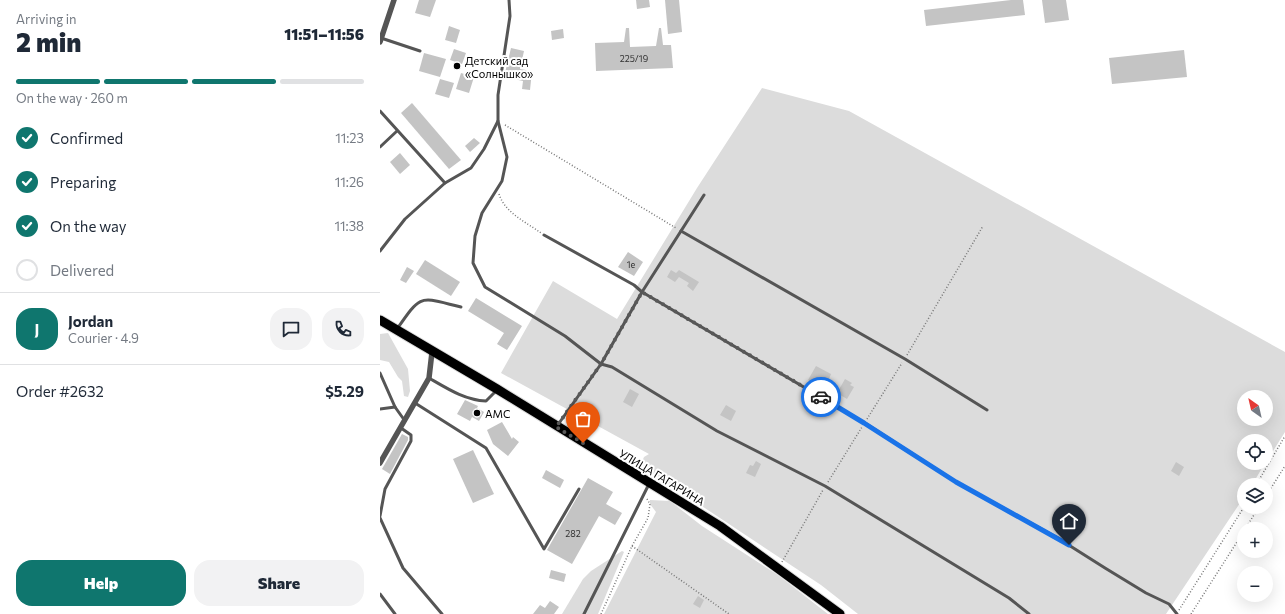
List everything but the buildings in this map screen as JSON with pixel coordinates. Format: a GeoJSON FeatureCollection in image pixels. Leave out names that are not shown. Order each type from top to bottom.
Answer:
{"type":"FeatureCollection","features":[{"type":"Feature","properties":{"kind":"main road","name":"УЛИЦА ГАГАРИНА"},"geometry":{"type":"LineString","coordinates":[[380,320],[497,389],[556,427],[720,526],[823,600],[840,614]]}},
{"type":"Feature","properties":{"kind":"street"},"geometry":{"type":"LineString","coordinates":[[381,40],[394,0]]}},
{"type":"Feature","properties":{"kind":"street"},"geometry":{"type":"LineString","coordinates":[[380,463],[429,378],[432,352]]}},
{"type":"Feature","properties":{"kind":"lane"},"geometry":{"type":"LineString","coordinates":[[509,0],[510,16],[498,95],[498,121],[507,157],[502,181],[482,213],[475,236],[473,263],[485,287],[565,336],[601,364],[612,367],[717,431],[825,486],[1009,598],[1029,614]]}},
{"type":"Feature","properties":{"kind":"lane"},"geometry":{"type":"LineString","coordinates":[[381,40],[420,51]]}},
{"type":"Feature","properties":{"kind":"lane"},"geometry":{"type":"LineString","coordinates":[[380,111],[445,183]]}},
{"type":"Feature","properties":{"kind":"lane"},"geometry":{"type":"LineString","coordinates":[[380,251],[405,219],[445,183],[471,168],[484,149],[498,121]]}},
{"type":"Feature","properties":{"kind":"lane"},"geometry":{"type":"LineString","coordinates":[[380,147],[397,131]]}},
{"type":"Feature","properties":{"kind":"lane"},"geometry":{"type":"LineString","coordinates":[[556,427],[601,364],[642,292],[704,195]]}},
{"type":"Feature","properties":{"kind":"lane"},"geometry":{"type":"LineString","coordinates":[[681,231],[905,359],[987,410]]}},
{"type":"Feature","properties":{"kind":"lane"},"geometry":{"type":"LineString","coordinates":[[544,235],[634,285],[642,292],[864,423],[956,482],[1056,537],[1146,593],[1169,604],[1177,614]]}},
{"type":"Feature","properties":{"kind":"lane"},"geometry":{"type":"LineString","coordinates":[[396,330],[414,304],[422,300],[431,300],[461,307]]}},
{"type":"Feature","properties":{"kind":"lane"},"geometry":{"type":"LineString","coordinates":[[380,373],[395,407],[405,421]]}},
{"type":"Feature","properties":{"kind":"lane"},"geometry":{"type":"LineString","coordinates":[[429,378],[449,390],[472,400],[486,401],[497,389]]}},
{"type":"Feature","properties":{"kind":"lane"},"geometry":{"type":"LineString","coordinates":[[415,403],[486,448],[544,549],[578,489]]}},
{"type":"Feature","properties":{"kind":"lane"},"geometry":{"type":"LineString","coordinates":[[380,409],[395,407]]}},
{"type":"Feature","properties":{"kind":"lane"},"geometry":{"type":"LineString","coordinates":[[401,428],[411,435],[411,441],[386,489],[380,517],[403,568],[442,614]]}},
{"type":"Feature","properties":{"kind":"lane"},"geometry":{"type":"LineString","coordinates":[[584,614],[649,484]]}},
{"type":"Feature","properties":{"kind":"lane"},"geometry":{"type":"LineString","coordinates":[[380,594],[395,614]]}},
{"type":"Feature","properties":{"kind":"path"},"geometry":{"type":"LineString","coordinates":[[498,121],[681,231]]}},
{"type":"Feature","properties":{"kind":"path"},"geometry":{"type":"LineString","coordinates":[[497,189],[502,204],[544,235]]}},
{"type":"Feature","properties":{"kind":"path"},"geometry":{"type":"LineString","coordinates":[[779,569],[825,486],[905,359],[983,226]]}},
{"type":"Feature","properties":{"kind":"path"},"geometry":{"type":"LineString","coordinates":[[1260,478],[1285,436]]}},
{"type":"Feature","properties":{"kind":"path"},"geometry":{"type":"LineString","coordinates":[[1273,485],[1285,466]]}},
{"type":"Feature","properties":{"kind":"path"},"geometry":{"type":"LineString","coordinates":[[601,614],[632,546],[648,518],[650,504],[644,494]]}},
{"type":"Feature","properties":{"kind":"path"},"geometry":{"type":"LineString","coordinates":[[1177,614],[1240,514]]}},
{"type":"Feature","properties":{"kind":"path"},"geometry":{"type":"LineString","coordinates":[[1191,614],[1237,542]]}},
{"type":"Feature","properties":{"kind":"path"},"geometry":{"type":"LineString","coordinates":[[632,546],[729,614]]}},
{"type":"Feature","properties":{"kind":"shaded area"},"geometry":{"type":"Polygon","coordinates":[[[762,88],[849,111],[1285,352],[1285,432],[1273,451],[1273,434],[1237,434],[1237,470],[1261,470],[1256,478],[1237,478],[1237,508],[1166,614],[858,614],[821,585],[652,473],[641,464],[644,457],[649,454],[501,373],[553,281],[617,319],[697,188],[762,88]]]}},
{"type":"Feature","properties":{"kind":"shaded area"},"geometry":{"type":"Polygon","coordinates":[[[388,333],[408,369],[410,391],[408,397],[404,396],[402,381],[389,362],[380,360],[380,334],[388,333]]]}},
{"type":"Feature","properties":{"kind":"shaded area"},"geometry":{"type":"Polygon","coordinates":[[[650,500],[670,501],[702,526],[778,575],[828,614],[604,614],[656,512],[650,504],[650,500]]]}},
{"type":"Feature","properties":{"kind":"shaded area"},"geometry":{"type":"Polygon","coordinates":[[[622,551],[624,552],[598,614],[562,614],[583,579],[591,571],[622,551]]]}},
{"type":"Feature","properties":{"kind":"way so far"},"geometry":{"type":"LineString","coordinates":[[583,443],[556,427],[601,364],[642,292],[821,397]]}},
{"type":"Feature","properties":{"kind":"place","name":"Детский сад «Солнышко»"},"geometry":{"type":"Point","coordinates":[457,66]}},
{"type":"Feature","properties":{"kind":"place","name":"AMC"},"geometry":{"type":"Point","coordinates":[477,413]}},
{"type":"Feature","properties":{"kind":"route"},"geometry":{"type":"LineString","coordinates":[[821,397],[956,482],[1069,545]]}}]}
